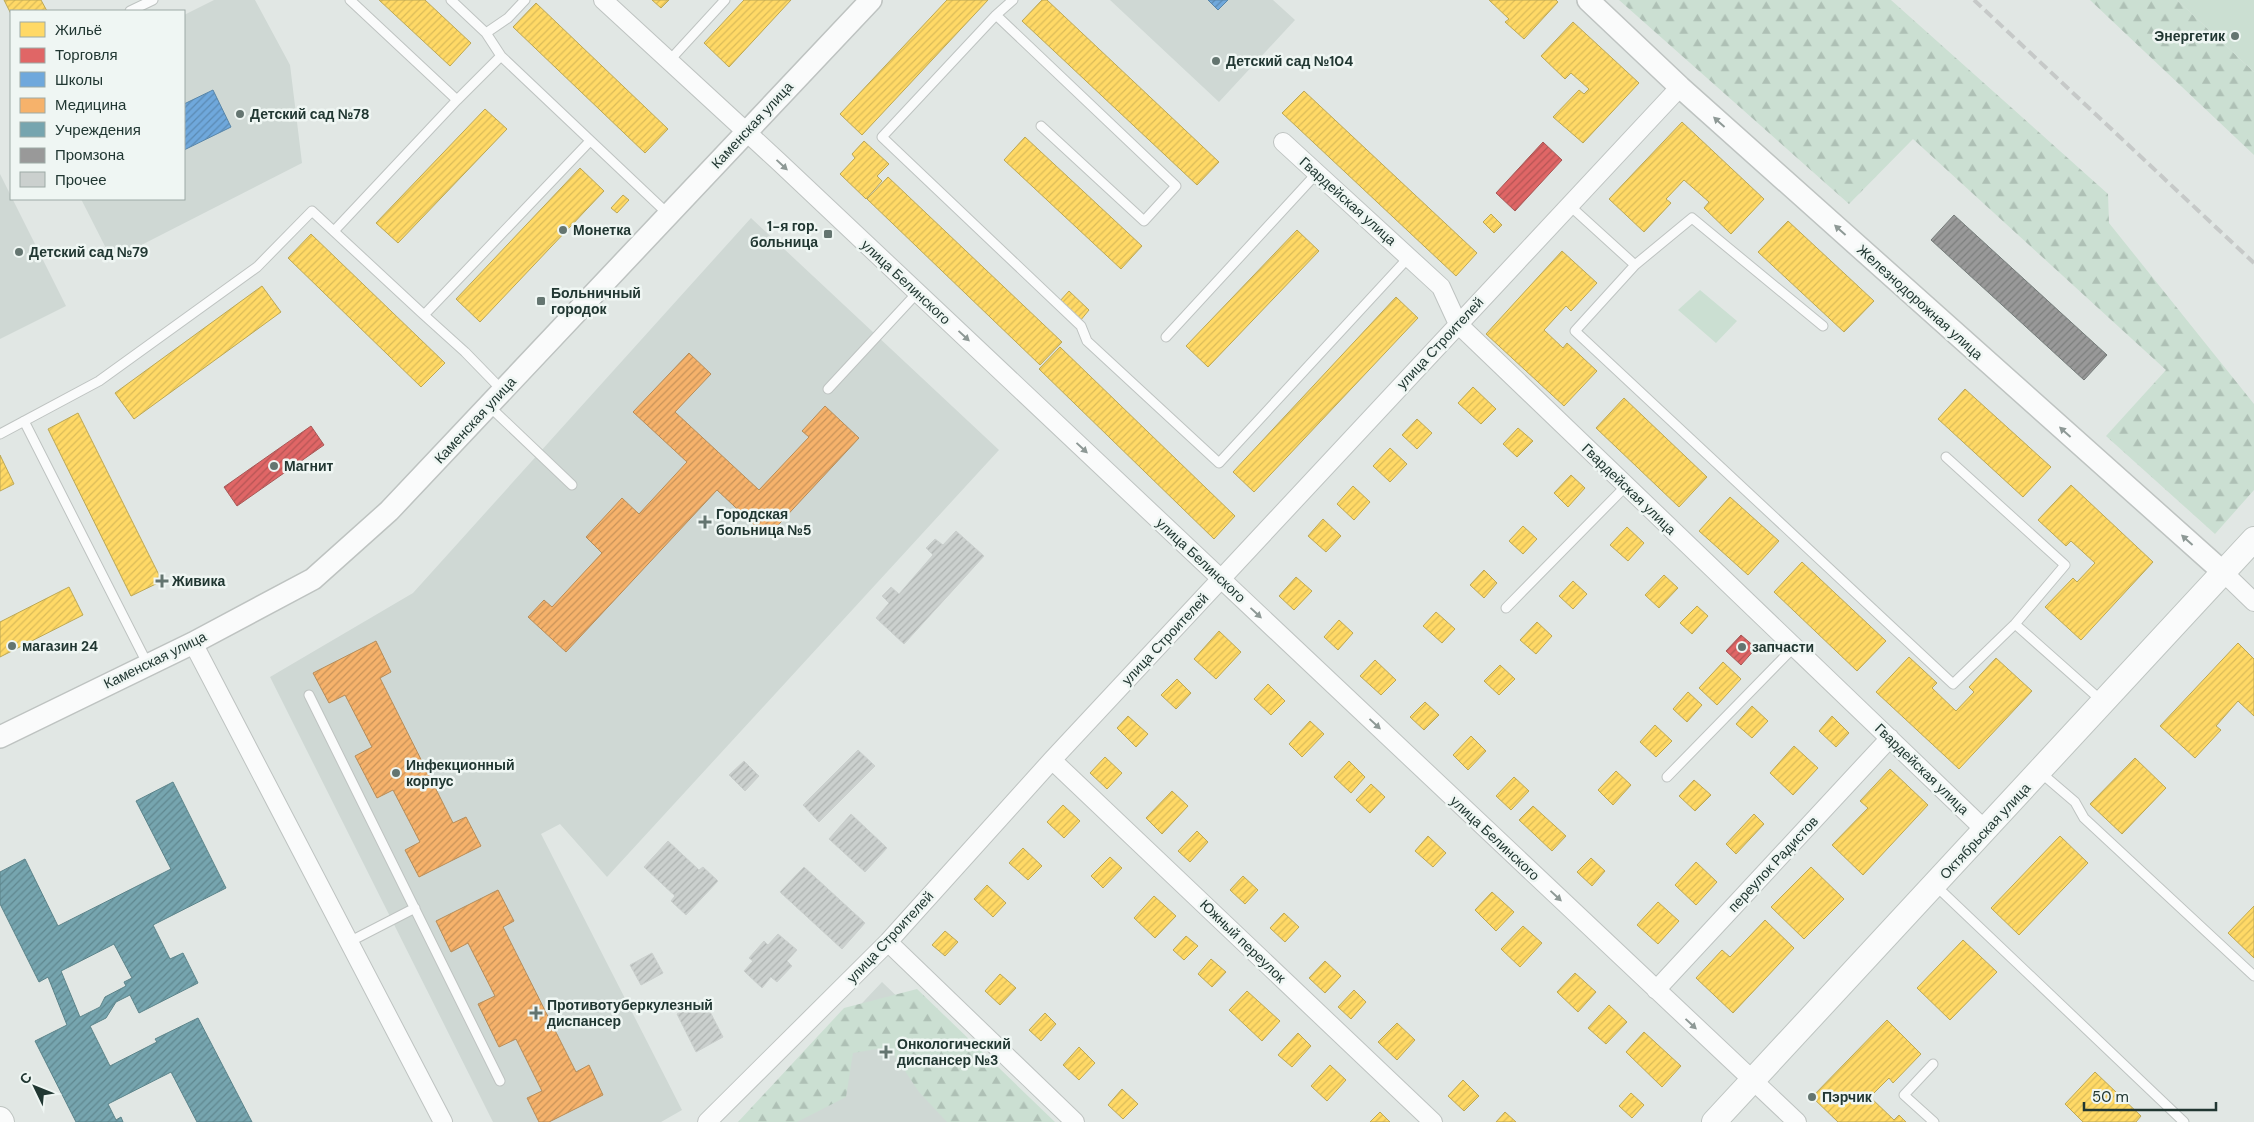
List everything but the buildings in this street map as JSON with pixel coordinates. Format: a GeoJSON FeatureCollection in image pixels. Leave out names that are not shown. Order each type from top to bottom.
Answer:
{"type":"FeatureCollection","features":[{"type":"Feature","properties":{"kind":"main road","name":"Октябрьская улица"},"geometry":{"type":"LineString","coordinates":[[1714,1122],[1986,831],[2254,539]]}},
{"type":"Feature","properties":{"kind":"street","name":"улица Белинского"},"geometry":{"type":"LineString","coordinates":[[603,0],[747,131],[1796,1122]]}},
{"type":"Feature","properties":{"kind":"street","name":"Каменская улица"},"geometry":{"type":"LineString","coordinates":[[0,737],[193,642],[313,579],[389,511],[871,0]]}},
{"type":"Feature","properties":{"kind":"street","name":"Железнодорожная улица"},"geometry":{"type":"LineString","coordinates":[[1588,0],[1680,87],[2223,572],[2254,602]]}},
{"type":"Feature","properties":{"kind":"street","name":"улица Строителей"},"geometry":{"type":"LineString","coordinates":[[707,1122],[888,942],[1052,760],[1680,87]]}},
{"type":"Feature","properties":{"kind":"street","name":"Гвардейская улица"},"geometry":{"type":"LineString","coordinates":[[1282,142],[1441,287],[1458,324],[1986,831]]}},
{"type":"Feature","properties":{"kind":"street"},"geometry":{"type":"LineString","coordinates":[[193,642],[443,1122]]}},
{"type":"Feature","properties":{"kind":"street","name":"переулок Радистов"},"geometry":{"type":"LineString","coordinates":[[1656,990],[1890,738]]}},
{"type":"Feature","properties":{"kind":"street","name":"Южный переулок"},"geometry":{"type":"LineString","coordinates":[[1052,760],[1433,1122]]}},
{"type":"Feature","properties":{"kind":"street"},"geometry":{"type":"LineString","coordinates":[[888,942],[1075,1122]]}},
{"type":"Feature","properties":{"kind":"lane"},"geometry":{"type":"LineString","coordinates":[[132,10],[153,0]]}},
{"type":"Feature","properties":{"kind":"lane"},"geometry":{"type":"LineString","coordinates":[[350,0],[457,100]]}},
{"type":"Feature","properties":{"kind":"lane"},"geometry":{"type":"LineString","coordinates":[[451,0],[486,33],[501,56],[668,214]]}},
{"type":"Feature","properties":{"kind":"lane"},"geometry":{"type":"LineString","coordinates":[[486,33],[508,18],[525,0]]}},
{"type":"Feature","properties":{"kind":"lane"},"geometry":{"type":"LineString","coordinates":[[1013,0],[996,15],[882,137],[1081,326],[1087,341],[1219,463],[1409,258]]}},
{"type":"Feature","properties":{"kind":"lane"},"geometry":{"type":"LineString","coordinates":[[669,61],[722,1]]}},
{"type":"Feature","properties":{"kind":"lane"},"geometry":{"type":"LineString","coordinates":[[996,15],[1176,186],[1144,221],[1041,126]]}},
{"type":"Feature","properties":{"kind":"lane"},"geometry":{"type":"LineString","coordinates":[[334,231],[501,56]]}},
{"type":"Feature","properties":{"kind":"lane"},"geometry":{"type":"LineString","coordinates":[[424,315],[590,140]]}},
{"type":"Feature","properties":{"kind":"lane"},"geometry":{"type":"LineString","coordinates":[[1166,337],[1317,173]]}},
{"type":"Feature","properties":{"kind":"lane"},"geometry":{"type":"LineString","coordinates":[[1569,205],[1635,265]]}},
{"type":"Feature","properties":{"kind":"lane"},"geometry":{"type":"LineString","coordinates":[[0,434],[98,382],[249,273],[312,211],[465,352],[496,398],[572,485]]}},
{"type":"Feature","properties":{"kind":"lane"},"geometry":{"type":"LineString","coordinates":[[1823,326],[1692,218],[1635,265],[1575,332],[1953,684],[2015,624],[2065,565],[1946,457]]}},
{"type":"Feature","properties":{"kind":"lane"},"geometry":{"type":"LineString","coordinates":[[828,389],[917,293]]}},
{"type":"Feature","properties":{"kind":"lane"},"geometry":{"type":"LineString","coordinates":[[24,421],[147,664]]}},
{"type":"Feature","properties":{"kind":"lane"},"geometry":{"type":"LineString","coordinates":[[1506,608],[1626,486]]}},
{"type":"Feature","properties":{"kind":"lane"},"geometry":{"type":"LineString","coordinates":[[2015,624],[2104,703]]}},
{"type":"Feature","properties":{"kind":"lane"},"geometry":{"type":"LineString","coordinates":[[1667,777],[1794,646]]}},
{"type":"Feature","properties":{"kind":"lane"},"geometry":{"type":"LineString","coordinates":[[309,695],[500,1080]]}},
{"type":"Feature","properties":{"kind":"lane"},"geometry":{"type":"LineString","coordinates":[[2040,772],[2075,802],[2084,818],[2254,976]]}},
{"type":"Feature","properties":{"kind":"lane"},"geometry":{"type":"LineString","coordinates":[[1935,885],[2184,1122]]}},
{"type":"Feature","properties":{"kind":"lane"},"geometry":{"type":"LineString","coordinates":[[349,942],[414,908]]}},
{"type":"Feature","properties":{"kind":"lane"},"geometry":{"type":"LineString","coordinates":[[1933,1064],[1904,1095],[1934,1122]]}},
{"type":"Feature","properties":{"kind":"shaded area","name":"Детский сад №78"},"geometry":{"type":"Polygon","coordinates":[[[214,0],[255,0],[290,65],[302,163],[112,260],[82,200],[185,200],[185,14],[214,0]]]}},
{"type":"Feature","properties":{"kind":"shaded area","name":"Детский сад №104"},"geometry":{"type":"Polygon","coordinates":[[[1110,0],[1273,0],[1295,20],[1219,102],[1110,0]]]}},
{"type":"Feature","properties":{"kind":"shaded area","name":"Детский сад №79"},"geometry":{"type":"Polygon","coordinates":[[[0,174],[10,194],[10,200],[13,200],[66,306],[0,339],[0,174]]]}},
{"type":"Feature","properties":{"kind":"shaded area","name":"Городская больница №5"},"geometry":{"type":"Polygon","coordinates":[[[751,218],[999,450],[607,877],[560,824],[541,834],[682,1110],[661,1122],[493,1122],[270,677],[413,593],[751,218]]]}},
{"type":"Feature","properties":{"kind":"shaded area","name":"Онкологический диспансер №3"},"geometry":{"type":"Polygon","coordinates":[[[882,982],[1028,1122],[750,1122],[882,982]]]}},
{"type":"Feature","properties":{"kind":"green space"},"geometry":{"type":"Polygon","coordinates":[[[1619,0],[1891,0],[2108,194],[2109,223],[2254,404],[2254,490],[2215,534],[2106,436],[2166,370],[1913,139],[1849,204],[1619,0]]]}},
{"type":"Feature","properties":{"kind":"green space"},"geometry":{"type":"Polygon","coordinates":[[[2090,0],[2177,0],[2254,72],[2254,155],[2090,0]]]}},
{"type":"Feature","properties":{"kind":"green space","name":"Энергетик"},"geometry":{"type":"Polygon","coordinates":[[[2177,0],[2254,0],[2254,72],[2177,0]]]}},
{"type":"Feature","properties":{"kind":"green space"},"geometry":{"type":"Polygon","coordinates":[[[1700,290],[1737,321],[1716,343],[1678,310],[1700,290]]]}},
{"type":"Feature","properties":{"kind":"green space","name":"Онкологический диспансер №3"},"geometry":{"type":"Polygon","coordinates":[[[917,989],[1055,1122],[947,1122],[919,1092],[889,1047],[853,1053],[846,1097],[797,1122],[738,1122],[844,1008],[917,989]]]}},
{"type":"Feature","properties":{"kind":"railway"},"geometry":{"type":"LineString","coordinates":[[1974,0],[2254,263]]}},
{"type":"Feature","properties":{"kind":"place","name":"Энергетик"},"geometry":{"type":"Point","coordinates":[2235,36]}},
{"type":"Feature","properties":{"kind":"place","name":"Детский сад №104"},"geometry":{"type":"Point","coordinates":[1216,61]}},
{"type":"Feature","properties":{"kind":"place","name":"Детский сад №78"},"geometry":{"type":"Point","coordinates":[240,114]}},
{"type":"Feature","properties":{"kind":"place","name":"Монетка"},"geometry":{"type":"Point","coordinates":[563,230]}},
{"type":"Feature","properties":{"kind":"place","name":"1-я гор. больница"},"geometry":{"type":"Point","coordinates":[828,234]}},
{"type":"Feature","properties":{"kind":"place","name":"Детский сад №79"},"geometry":{"type":"Point","coordinates":[19,252]}},
{"type":"Feature","properties":{"kind":"place","name":"Больничный городок"},"geometry":{"type":"Point","coordinates":[541,301]}},
{"type":"Feature","properties":{"kind":"place","name":"Магнит"},"geometry":{"type":"Point","coordinates":[274,466]}},
{"type":"Feature","properties":{"kind":"place","name":"Городская больница №5"},"geometry":{"type":"Point","coordinates":[705,522]}},
{"type":"Feature","properties":{"kind":"place","name":"Живика"},"geometry":{"type":"Point","coordinates":[162,581]}},
{"type":"Feature","properties":{"kind":"place","name":"магазин 24"},"geometry":{"type":"Point","coordinates":[12,646]}},
{"type":"Feature","properties":{"kind":"place","name":"запчасти"},"geometry":{"type":"Point","coordinates":[1742,647]}},
{"type":"Feature","properties":{"kind":"place","name":"Инфекционный корпус"},"geometry":{"type":"Point","coordinates":[396,773]}},
{"type":"Feature","properties":{"kind":"place","name":"Противотуберкулезный диспансер"},"geometry":{"type":"Point","coordinates":[536,1013]}},
{"type":"Feature","properties":{"kind":"place","name":"Онкологический диспансер №3"},"geometry":{"type":"Point","coordinates":[886,1052]}},
{"type":"Feature","properties":{"kind":"place","name":"Пэрчик"},"geometry":{"type":"Point","coordinates":[1812,1097]}}]}
